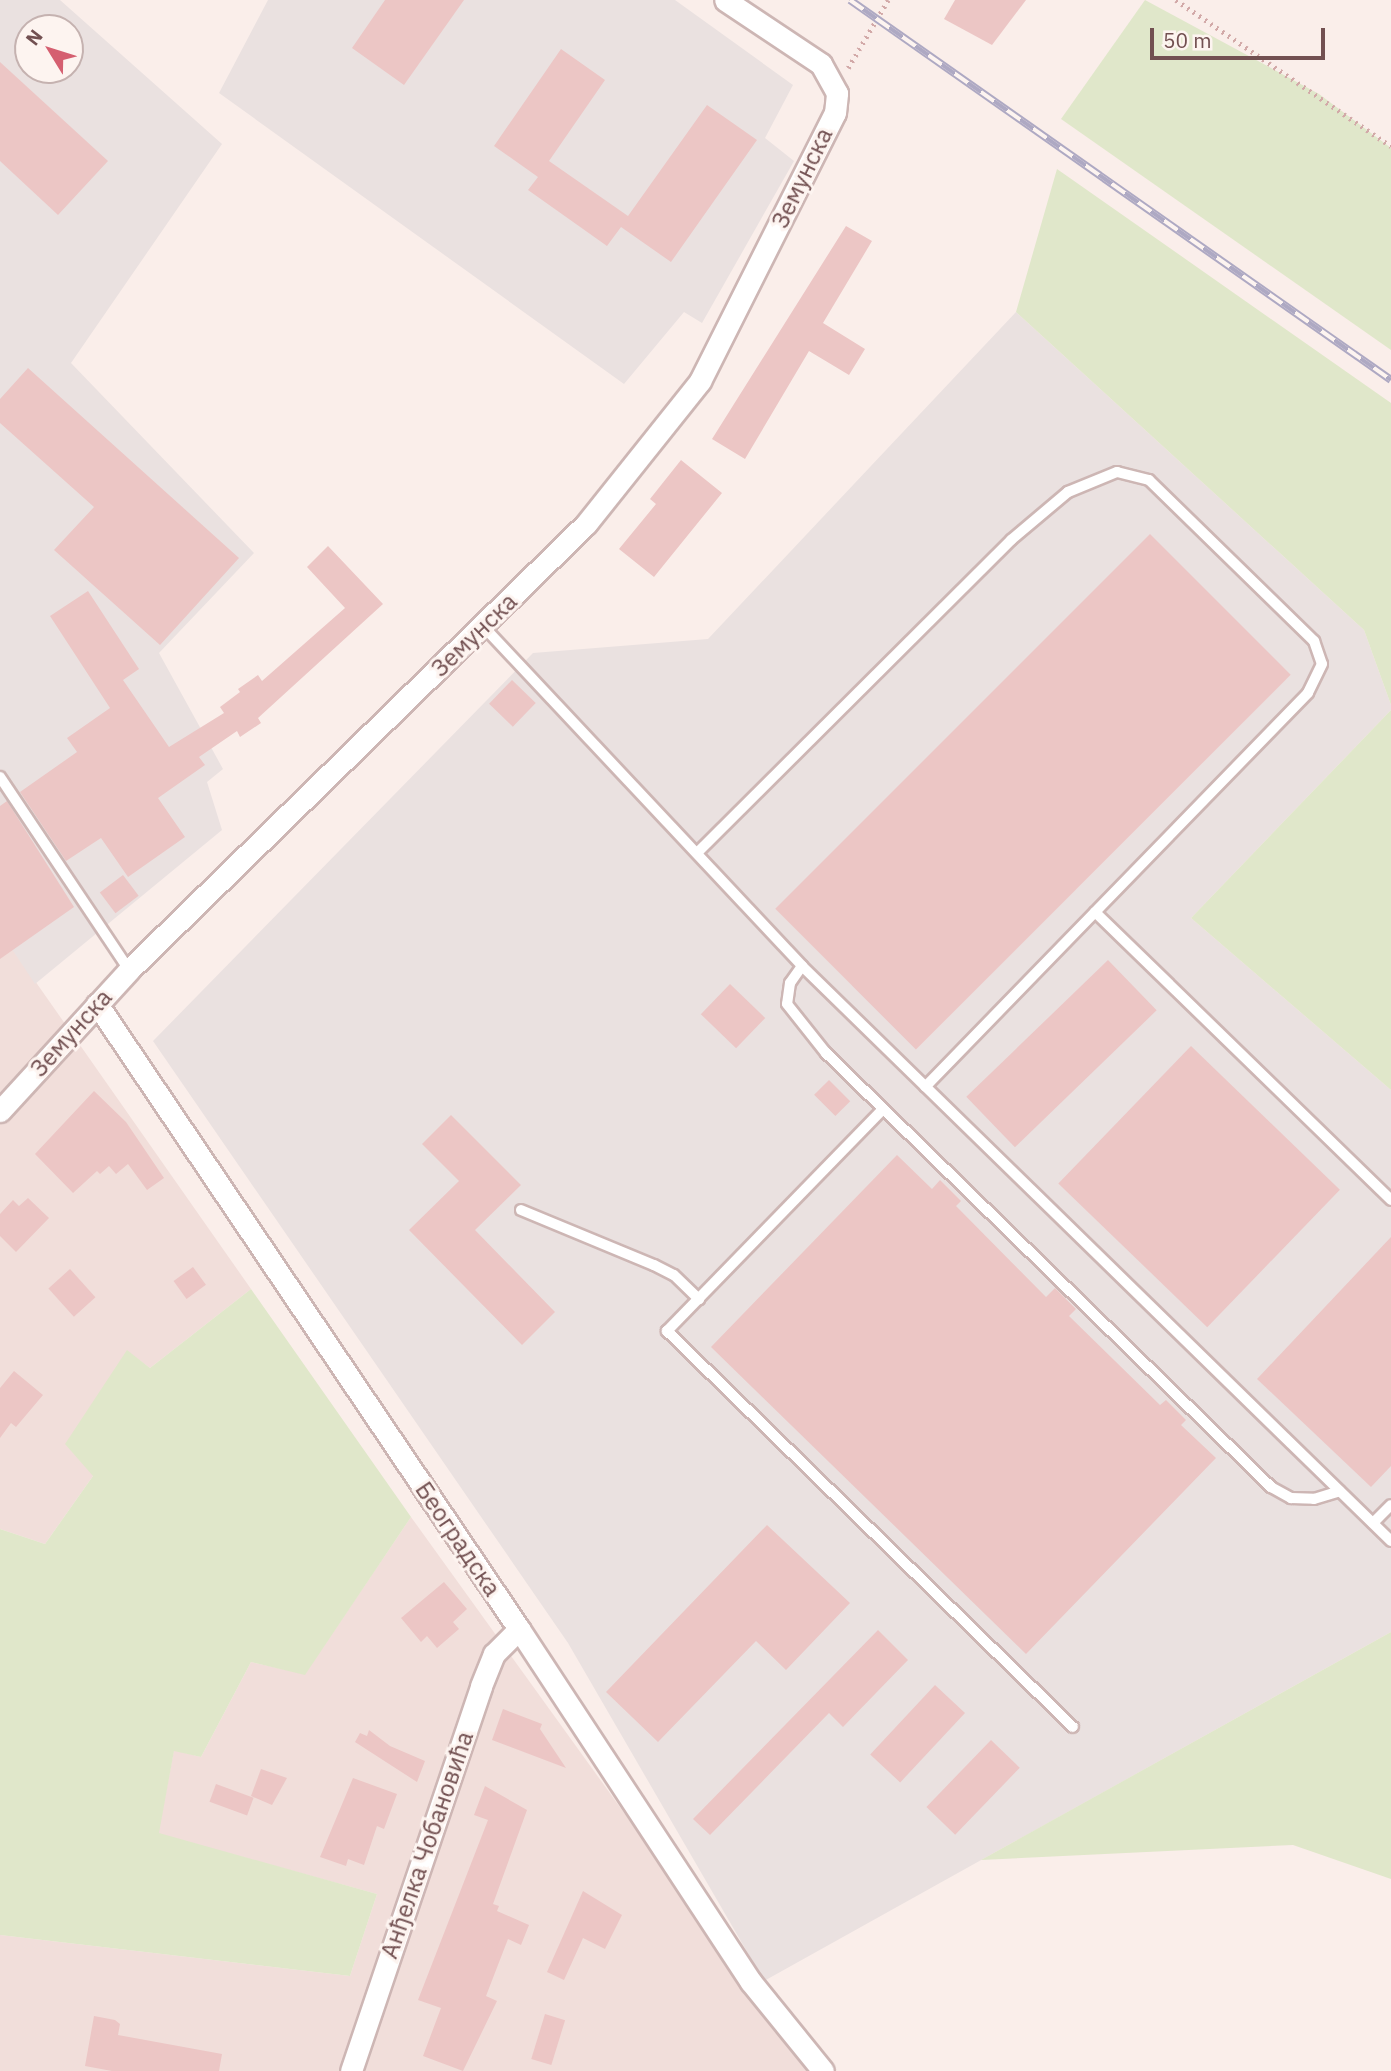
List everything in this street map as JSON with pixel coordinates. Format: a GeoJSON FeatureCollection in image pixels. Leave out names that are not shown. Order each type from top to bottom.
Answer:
{"type":"FeatureCollection","features":[{"type":"Feature","properties":{"kind":"street"},"geometry":{"type":"LineString","coordinates":[[725,0],[796,44],[821,64],[834,81]]}},
{"type":"Feature","properties":{"kind":"street","name":"Земунска"},"geometry":{"type":"LineString","coordinates":[[0,1111],[129,970],[586,524],[699,381],[835,113],[834,81]]}},
{"type":"Feature","properties":{"kind":"street","name":"Београдска"},"geometry":{"type":"LineString","coordinates":[[97,1004],[519,1629],[751,1982],[823,2071]]}},
{"type":"Feature","properties":{"kind":"street","name":"Анђелка Чобановића"},"geometry":{"type":"LineString","coordinates":[[351,2071],[481,1686],[494,1654],[519,1629]]}},
{"type":"Feature","properties":{"kind":"lane"},"geometry":{"type":"LineString","coordinates":[[698,852],[1011,540],[1068,492],[1117,472],[1149,480],[1314,641],[1322,664],[1308,693],[925,1087]]}},
{"type":"Feature","properties":{"kind":"lane"},"geometry":{"type":"LineString","coordinates":[[483,626],[698,852],[802,966],[1391,1541]]}},
{"type":"Feature","properties":{"kind":"lane"},"geometry":{"type":"LineString","coordinates":[[0,777],[129,970]]}},
{"type":"Feature","properties":{"kind":"lane"},"geometry":{"type":"LineString","coordinates":[[1095,912],[1391,1200]]}},
{"type":"Feature","properties":{"kind":"lane"},"geometry":{"type":"LineString","coordinates":[[802,966],[790,983],[787,1004],[826,1053],[883,1109],[1271,1487],[1291,1498],[1314,1499],[1340,1491]]}},
{"type":"Feature","properties":{"kind":"lane"},"geometry":{"type":"LineString","coordinates":[[883,1109],[667,1331],[1073,1727]]}},
{"type":"Feature","properties":{"kind":"lane"},"geometry":{"type":"LineString","coordinates":[[521,1210],[674,1275],[699,1299]]}},
{"type":"Feature","properties":{"kind":"lane"},"geometry":{"type":"LineString","coordinates":[[1373,1523],[1391,1505]]}},
{"type":"Feature","properties":{"kind":"path"},"geometry":{"type":"LineString","coordinates":[[834,81],[860,53],[888,0]]}},
{"type":"Feature","properties":{"kind":"path"},"geometry":{"type":"LineString","coordinates":[[1176,0],[1391,146]]}},
{"type":"Feature","properties":{"kind":"shaded area"},"geometry":{"type":"Polygon","coordinates":[[[0,0],[60,0],[76,14],[14,14],[14,84],[84,84],[84,21],[222,144],[71,363],[254,553],[159,653],[223,769],[207,782],[222,830],[35,984],[0,931],[0,0]]]}},
{"type":"Feature","properties":{"kind":"shaded area"},"geometry":{"type":"Polygon","coordinates":[[[268,0],[675,0],[793,85],[765,138],[794,161],[702,323],[684,312],[624,384],[219,93],[268,0]]]}},
{"type":"Feature","properties":{"kind":"shaded area"},"geometry":{"type":"Polygon","coordinates":[[[1016,312],[1364,630],[1391,705],[1391,710],[1191,918],[1391,1090],[1391,1632],[764,1981],[568,1643],[153,1041],[533,653],[708,639],[1016,312]]]}},
{"type":"Feature","properties":{"kind":"shaded area"},"geometry":{"type":"Polygon","coordinates":[[[0,931],[251,1289],[150,1368],[127,1351],[93,1476],[45,1544],[0,1529],[0,931]]]}},
{"type":"Feature","properties":{"kind":"shaded area"},"geometry":{"type":"Polygon","coordinates":[[[411,1517],[810,2071],[0,2071],[0,1935],[350,1976],[377,1894],[158,1834],[174,1750],[201,1757],[251,1662],[305,1674],[411,1517]]]}},
{"type":"Feature","properties":{"kind":"green space"},"geometry":{"type":"Polygon","coordinates":[[[1145,0],[1319,94],[1391,148],[1391,350],[1061,119],[1145,0]]]}},
{"type":"Feature","properties":{"kind":"green space"},"geometry":{"type":"Polygon","coordinates":[[[1057,169],[1391,403],[1391,705],[1364,630],[1016,312],[1057,169]]]}},
{"type":"Feature","properties":{"kind":"green space"},"geometry":{"type":"Polygon","coordinates":[[[1391,710],[1391,1090],[1191,918],[1391,710]]]}},
{"type":"Feature","properties":{"kind":"green space"},"geometry":{"type":"Polygon","coordinates":[[[251,1289],[411,1517],[305,1675],[251,1662],[201,1757],[174,1751],[159,1833],[377,1894],[350,1976],[0,1935],[0,1529],[45,1544],[93,1476],[65,1444],[127,1350],[150,1368],[251,1289]]]}},
{"type":"Feature","properties":{"kind":"green space"},"geometry":{"type":"Polygon","coordinates":[[[1391,1632],[1391,1879],[1293,1845],[981,1860],[1391,1632]]]}},
{"type":"Feature","properties":{"kind":"building"},"geometry":{"type":"Polygon","coordinates":[[[385,0],[464,0],[404,85],[352,48],[385,0]]]}},
{"type":"Feature","properties":{"kind":"building"},"geometry":{"type":"Polygon","coordinates":[[[955,0],[1026,0],[992,45],[944,19],[955,0]]]}},
{"type":"Feature","properties":{"kind":"building"},"geometry":{"type":"Polygon","coordinates":[[[561,49],[605,80],[549,161],[628,216],[707,105],[757,140],[671,262],[621,227],[607,246],[528,190],[538,177],[494,146],[561,49]]]}},
{"type":"Feature","properties":{"kind":"building"},"geometry":{"type":"Polygon","coordinates":[[[0,62],[14,75],[14,84],[24,84],[108,161],[58,215],[0,161],[0,62]]]}},
{"type":"Feature","properties":{"kind":"building"},"geometry":{"type":"Polygon","coordinates":[[[846,226],[872,241],[823,323],[865,349],[849,375],[809,351],[745,459],[712,439],[846,226]]]}},
{"type":"Feature","properties":{"kind":"building"},"geometry":{"type":"Polygon","coordinates":[[[28,368],[239,558],[160,645],[54,550],[94,507],[0,423],[0,399],[28,368]]]}},
{"type":"Feature","properties":{"kind":"building"},"geometry":{"type":"Polygon","coordinates":[[[681,460],[722,493],[654,577],[619,549],[656,504],[650,499],[681,460]]]}},
{"type":"Feature","properties":{"kind":"building"},"geometry":{"type":"Polygon","coordinates":[[[1150,534],[1291,675],[916,1049],[775,909],[1150,534]]]}},
{"type":"Feature","properties":{"kind":"building"},"geometry":{"type":"Polygon","coordinates":[[[328,546],[383,604],[258,718],[261,723],[240,737],[237,731],[199,757],[205,765],[158,798],[185,837],[128,877],[101,838],[66,861],[20,792],[77,752],[67,738],[110,708],[50,616],[88,591],[139,669],[123,680],[169,747],[224,713],[220,707],[240,692],[238,689],[258,675],[262,681],[345,608],[307,567],[328,546]]]}},
{"type":"Feature","properties":{"kind":"building"},"geometry":{"type":"Polygon","coordinates":[[[512,680],[536,703],[513,727],[489,704],[512,680]]]}},
{"type":"Feature","properties":{"kind":"building"},"geometry":{"type":"Polygon","coordinates":[[[7,801],[74,907],[0,959],[0,806],[7,801]]]}},
{"type":"Feature","properties":{"kind":"building"},"geometry":{"type":"Polygon","coordinates":[[[123,875],[139,896],[115,913],[100,892],[123,875]]]}},
{"type":"Feature","properties":{"kind":"building"},"geometry":{"type":"Polygon","coordinates":[[[1108,960],[1157,1010],[1015,1147],[966,1097],[1108,960]]]}},
{"type":"Feature","properties":{"kind":"building"},"geometry":{"type":"Polygon","coordinates":[[[730,984],[765,1018],[736,1048],[701,1014],[730,984]]]}},
{"type":"Feature","properties":{"kind":"building"},"geometry":{"type":"Polygon","coordinates":[[[1191,1046],[1340,1190],[1207,1327],[1058,1183],[1191,1046]]]}},
{"type":"Feature","properties":{"kind":"building"},"geometry":{"type":"Polygon","coordinates":[[[829,1080],[850,1101],[835,1116],[814,1095],[829,1080]]]}},
{"type":"Feature","properties":{"kind":"building"},"geometry":{"type":"Polygon","coordinates":[[[94,1091],[126,1122],[164,1178],[147,1190],[128,1164],[116,1174],[109,1166],[100,1174],[97,1171],[73,1193],[35,1154],[94,1091]]]}},
{"type":"Feature","properties":{"kind":"building"},"geometry":{"type":"Polygon","coordinates":[[[451,1115],[521,1185],[475,1230],[555,1312],[522,1345],[409,1230],[459,1181],[422,1144],[451,1115]]]}},
{"type":"Feature","properties":{"kind":"building"},"geometry":{"type":"Polygon","coordinates":[[[897,1155],[932,1189],[940,1180],[961,1201],[956,1206],[1046,1297],[1055,1288],[1076,1309],[1069,1316],[1160,1405],[1166,1400],[1186,1420],[1181,1425],[1216,1458],[1026,1654],[711,1347],[897,1155]]]}},
{"type":"Feature","properties":{"kind":"building"},"geometry":{"type":"Polygon","coordinates":[[[28,1198],[49,1218],[16,1252],[0,1236],[0,1214],[13,1200],[19,1206],[28,1198]]]}},
{"type":"Feature","properties":{"kind":"building"},"geometry":{"type":"Polygon","coordinates":[[[1391,1237],[1391,1466],[1371,1487],[1257,1379],[1391,1237]]]}},
{"type":"Feature","properties":{"kind":"building"},"geometry":{"type":"Polygon","coordinates":[[[193,1267],[206,1285],[187,1299],[174,1281],[193,1267]]]}},
{"type":"Feature","properties":{"kind":"building"},"geometry":{"type":"Polygon","coordinates":[[[70,1269],[95,1297],[74,1317],[48,1288],[70,1269]]]}},
{"type":"Feature","properties":{"kind":"building"},"geometry":{"type":"Polygon","coordinates":[[[14,1371],[43,1395],[16,1427],[11,1423],[0,1438],[0,1388],[14,1371]]]}},
{"type":"Feature","properties":{"kind":"building"},"geometry":{"type":"Polygon","coordinates":[[[767,1525],[850,1603],[786,1670],[756,1641],[658,1742],[606,1692],[767,1525]]]}},
{"type":"Feature","properties":{"kind":"building"},"geometry":{"type":"Polygon","coordinates":[[[444,1582],[467,1609],[453,1622],[459,1629],[437,1648],[427,1636],[421,1642],[401,1618],[444,1582]]]}},
{"type":"Feature","properties":{"kind":"building"},"geometry":{"type":"Polygon","coordinates":[[[878,1630],[908,1660],[843,1727],[829,1713],[710,1835],[693,1819],[878,1630]]]}},
{"type":"Feature","properties":{"kind":"building"},"geometry":{"type":"Polygon","coordinates":[[[935,1685],[965,1713],[900,1782],[870,1754],[935,1685]]]}},
{"type":"Feature","properties":{"kind":"building"},"geometry":{"type":"Polygon","coordinates":[[[503,1709],[542,1724],[540,1729],[566,1768],[492,1740],[503,1709]]]}},
{"type":"Feature","properties":{"kind":"building"},"geometry":{"type":"Polygon","coordinates":[[[369,1730],[390,1746],[425,1761],[417,1782],[355,1742],[360,1733],[367,1736],[369,1730]]]}},
{"type":"Feature","properties":{"kind":"building"},"geometry":{"type":"Polygon","coordinates":[[[991,1740],[1020,1768],[955,1835],[926,1807],[991,1740]]]}},
{"type":"Feature","properties":{"kind":"building"},"geometry":{"type":"Polygon","coordinates":[[[261,1769],[287,1778],[272,1805],[251,1796],[261,1769]]]}},
{"type":"Feature","properties":{"kind":"building"},"geometry":{"type":"Polygon","coordinates":[[[353,1778],[397,1794],[384,1829],[377,1826],[364,1865],[348,1859],[346,1866],[320,1857],[353,1778]]]}},
{"type":"Feature","properties":{"kind":"building"},"geometry":{"type":"Polygon","coordinates":[[[216,1784],[254,1798],[247,1816],[210,1802],[216,1784]]]}},
{"type":"Feature","properties":{"kind":"building"},"geometry":{"type":"Polygon","coordinates":[[[485,1786],[527,1810],[493,1904],[499,1906],[497,1911],[529,1925],[521,1945],[508,1939],[486,1996],[497,2001],[463,2071],[423,2056],[441,2008],[418,2000],[488,1820],[474,1815],[485,1786]]]}},
{"type":"Feature","properties":{"kind":"building"},"geometry":{"type":"Polygon","coordinates":[[[583,1891],[622,1915],[605,1949],[583,1938],[564,1980],[547,1972],[583,1891]]]}},
{"type":"Feature","properties":{"kind":"building"},"geometry":{"type":"Polygon","coordinates":[[[545,2014],[565,2020],[551,2065],[531,2059],[545,2014]]]}},
{"type":"Feature","properties":{"kind":"building"},"geometry":{"type":"Polygon","coordinates":[[[94,2016],[115,2020],[120,2024],[118,2035],[222,2054],[219,2071],[112,2071],[85,2066],[94,2016]]]}},
{"type":"Feature","properties":{"kind":"railway"},"geometry":{"type":"LineString","coordinates":[[850,0],[1391,380]]}}]}
